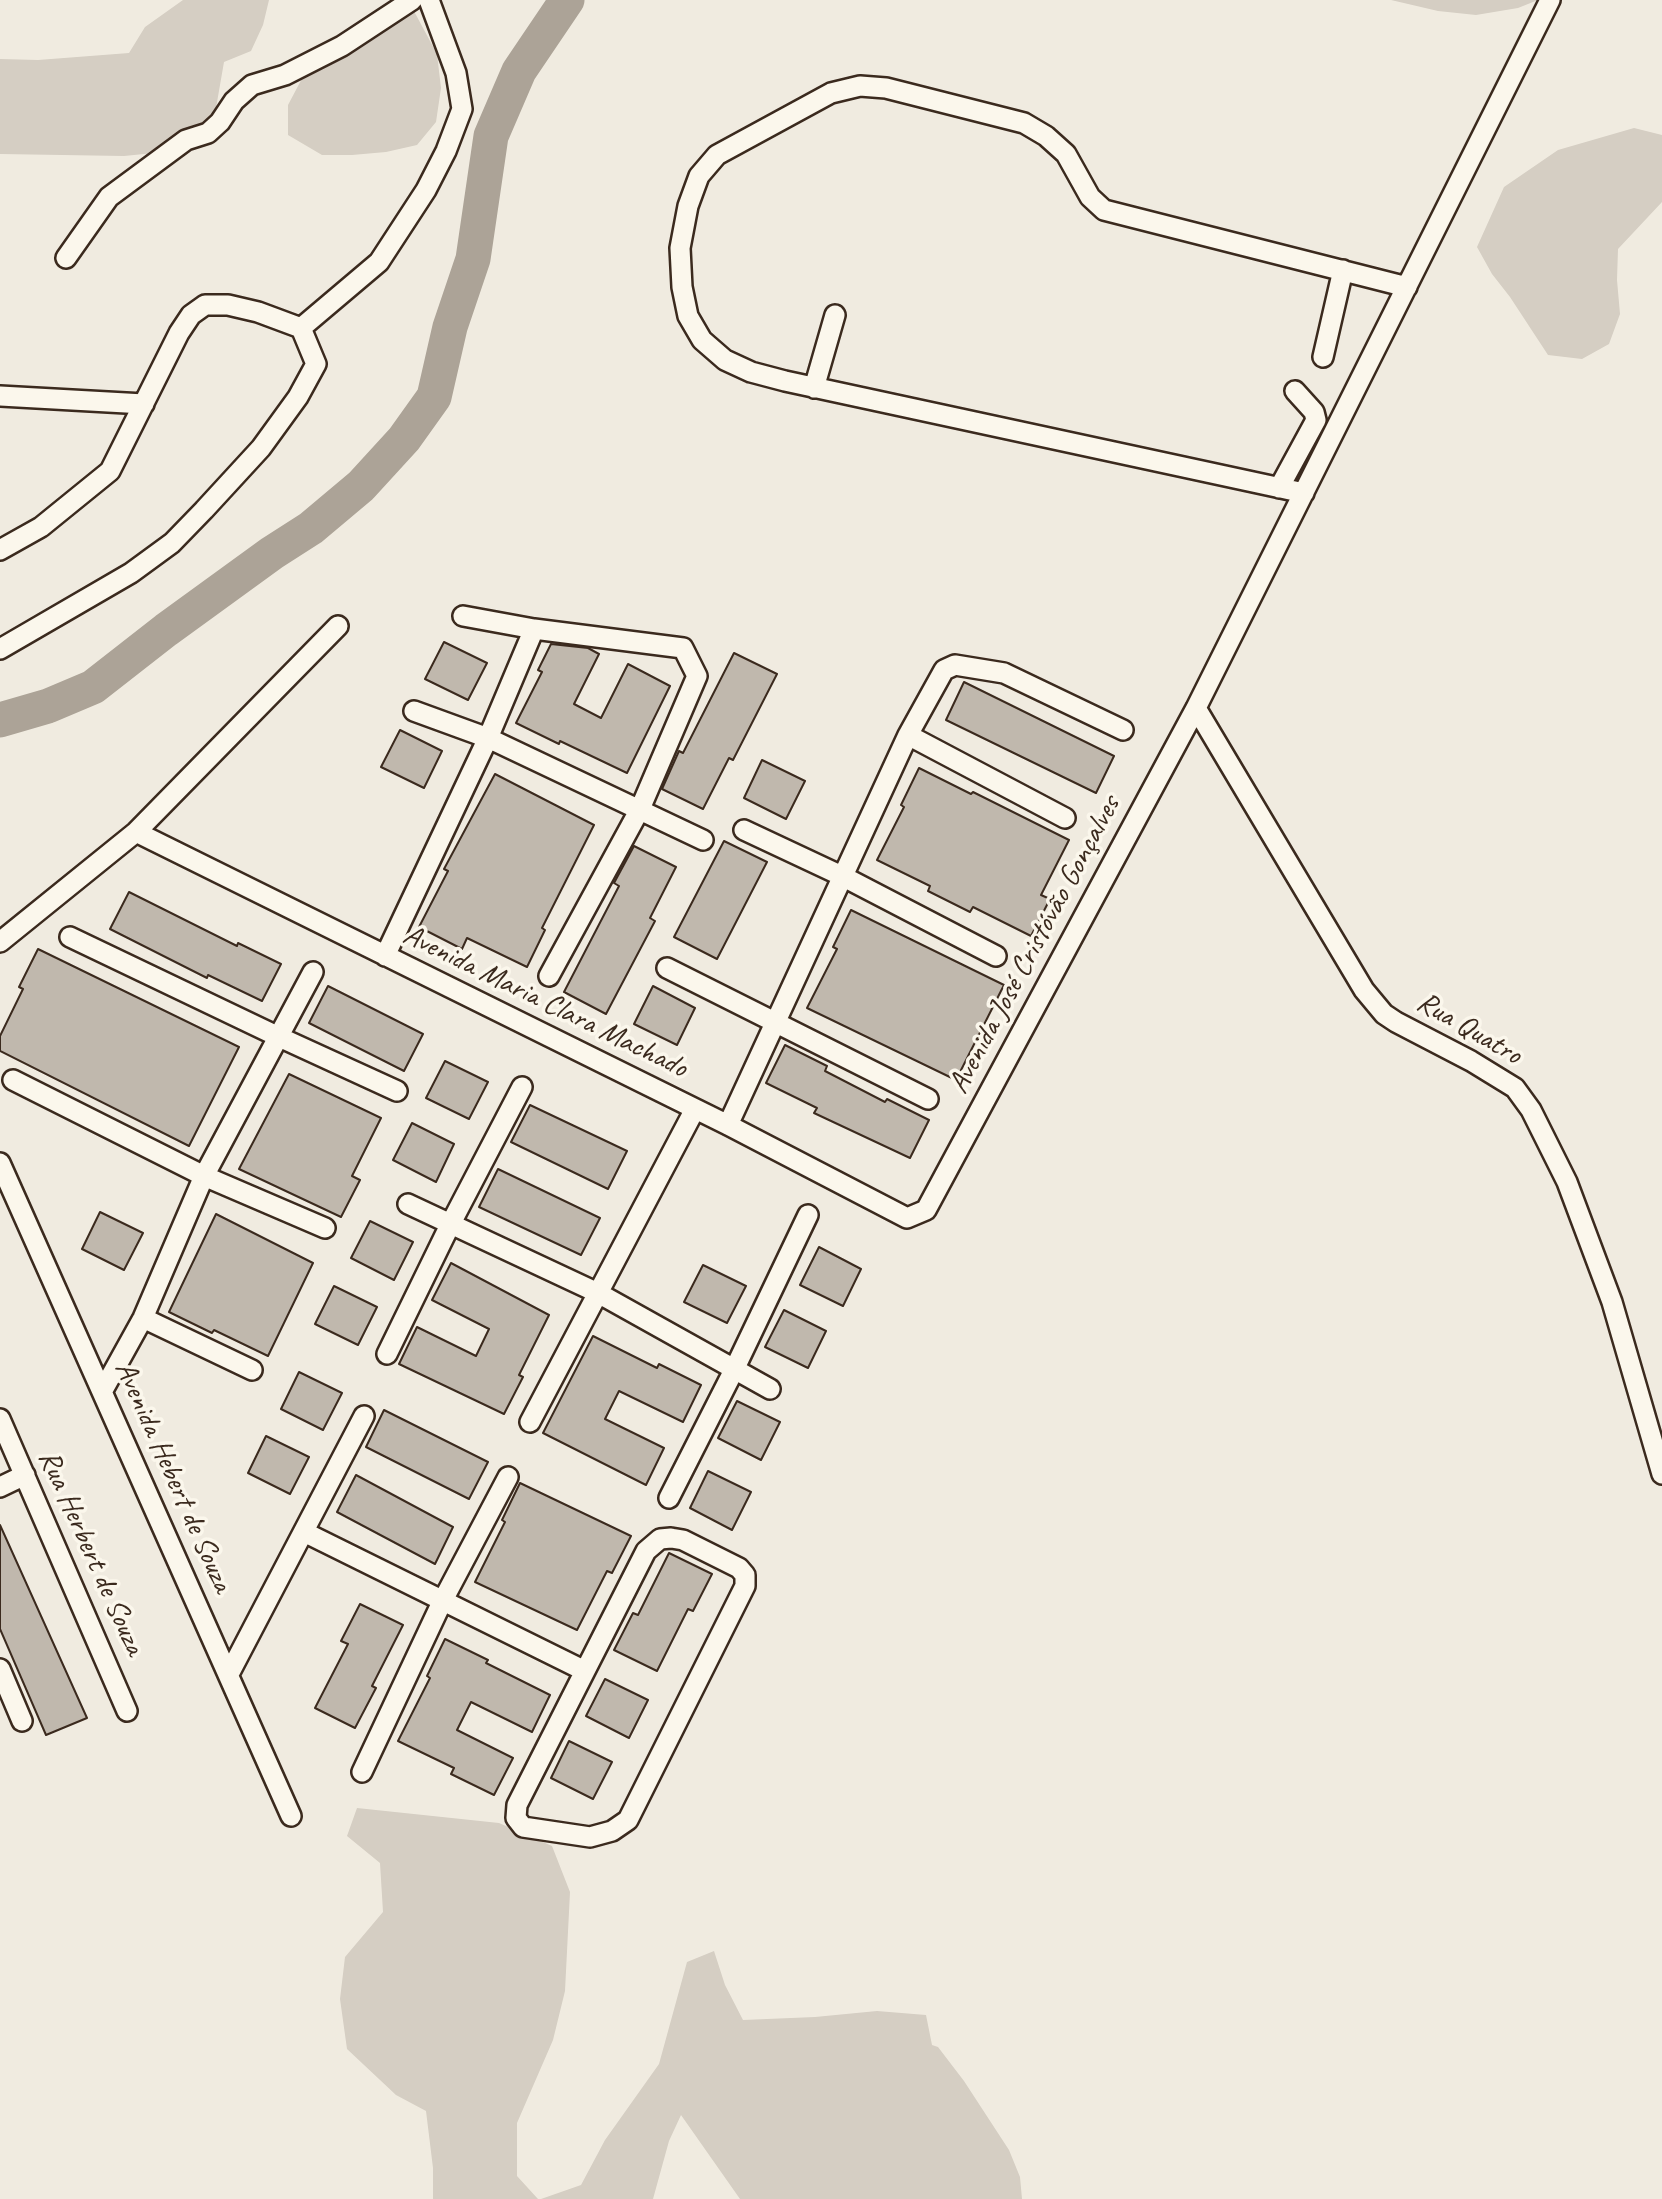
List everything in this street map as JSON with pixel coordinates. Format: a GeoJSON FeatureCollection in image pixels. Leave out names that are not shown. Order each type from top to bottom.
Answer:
{"type":"FeatureCollection","features":[{"type":"Feature","properties":{"kind":"street"},"geometry":{"type":"LineString","coordinates":[[66,258],[109,197],[186,140],[208,133],[220,122],[234,101],[252,85],[285,75],[342,46],[412,0]]}},
{"type":"Feature","properties":{"kind":"street"},"geometry":{"type":"LineString","coordinates":[[301,328],[379,262],[426,190],[446,151],[462,109],[456,73],[429,0]]}},
{"type":"Feature","properties":{"kind":"street","name":"Avenida José Cristóvão Gonçalves"},"geometry":{"type":"LineString","coordinates":[[926,1210],[1196,708],[1550,0]]}},
{"type":"Feature","properties":{"kind":"street"},"geometry":{"type":"LineString","coordinates":[[1304,493],[814,387],[751,372],[725,360],[702,340],[688,316],[682,287],[680,248],[688,206],[699,176],[717,155],[831,93],[860,86],[886,88],[1024,123],[1046,136],[1066,154],[1090,197],[1104,209],[1407,287]]}},
{"type":"Feature","properties":{"kind":"street"},"geometry":{"type":"LineString","coordinates":[[1323,357],[1343,270]]}},
{"type":"Feature","properties":{"kind":"street"},"geometry":{"type":"LineString","coordinates":[[0,550],[41,527],[110,471],[179,333],[191,315],[205,305],[228,305],[258,312],[301,328],[316,364],[298,397],[261,448],[204,510],[172,543],[131,573],[0,649]]}},
{"type":"Feature","properties":{"kind":"street"},"geometry":{"type":"LineString","coordinates":[[814,387],[835,315]]}},
{"type":"Feature","properties":{"kind":"street"},"geometry":{"type":"LineString","coordinates":[[1279,488],[1316,420],[1314,412],[1295,391]]}},
{"type":"Feature","properties":{"kind":"street"},"geometry":{"type":"LineString","coordinates":[[0,396],[144,404]]}},
{"type":"Feature","properties":{"kind":"street"},"geometry":{"type":"LineString","coordinates":[[463,615],[534,629],[682,648],[697,676],[640,809],[549,976]]}},
{"type":"Feature","properties":{"kind":"street"},"geometry":{"type":"LineString","coordinates":[[0,942],[136,832],[338,626]]}},
{"type":"Feature","properties":{"kind":"street"},"geometry":{"type":"LineString","coordinates":[[385,956],[488,738],[534,629]]}},
{"type":"Feature","properties":{"kind":"street"},"geometry":{"type":"LineString","coordinates":[[728,1125],[908,735],[944,670],[955,665],[1004,673],[1123,730]]}},
{"type":"Feature","properties":{"kind":"street","name":"Rua Quatro"},"geometry":{"type":"LineString","coordinates":[[1196,708],[1364,990],[1384,1014],[1515,1088],[1531,1110],[1567,1182],[1612,1302],[1662,1474]]}},
{"type":"Feature","properties":{"kind":"street"},"geometry":{"type":"LineString","coordinates":[[414,711],[488,738],[703,840]]}},
{"type":"Feature","properties":{"kind":"street"},"geometry":{"type":"LineString","coordinates":[[908,735],[1065,818]]}},
{"type":"Feature","properties":{"kind":"street"},"geometry":{"type":"LineString","coordinates":[[744,830],[842,876],[996,956]]}},
{"type":"Feature","properties":{"kind":"street","name":"Avenida Maria Clara Machado"},"geometry":{"type":"LineString","coordinates":[[136,832],[728,1125],[907,1218],[926,1210]]}},
{"type":"Feature","properties":{"kind":"street"},"geometry":{"type":"LineString","coordinates":[[70,937],[277,1037],[397,1091]]}},
{"type":"Feature","properties":{"kind":"street"},"geometry":{"type":"LineString","coordinates":[[667,968],[928,1099]]}},
{"type":"Feature","properties":{"kind":"street"},"geometry":{"type":"LineString","coordinates":[[102,1392],[143,1318],[204,1176],[313,972]]}},
{"type":"Feature","properties":{"kind":"street"},"geometry":{"type":"LineString","coordinates":[[13,1080],[204,1176],[326,1228]]}},
{"type":"Feature","properties":{"kind":"street"},"geometry":{"type":"LineString","coordinates":[[387,1354],[522,1087]]}},
{"type":"Feature","properties":{"kind":"street"},"geometry":{"type":"LineString","coordinates":[[530,1422],[695,1109]]}},
{"type":"Feature","properties":{"kind":"street","name":"Avenida Hebert de Souza"},"geometry":{"type":"LineString","coordinates":[[0,1163],[291,1816]]}},
{"type":"Feature","properties":{"kind":"street"},"geometry":{"type":"LineString","coordinates":[[408,1204],[598,1293],[770,1389]]}},
{"type":"Feature","properties":{"kind":"street"},"geometry":{"type":"LineString","coordinates":[[669,1498],[808,1215]]}},
{"type":"Feature","properties":{"kind":"street"},"geometry":{"type":"LineString","coordinates":[[143,1318],[252,1370]]}},
{"type":"Feature","properties":{"kind":"street"},"geometry":{"type":"LineString","coordinates":[[229,1674],[364,1416]]}},
{"type":"Feature","properties":{"kind":"street","name":"Rua Herbert de Souza"},"geometry":{"type":"LineString","coordinates":[[0,1419],[127,1711]]}},
{"type":"Feature","properties":{"kind":"street"},"geometry":{"type":"LineString","coordinates":[[0,1487],[25,1475]]}},
{"type":"Feature","properties":{"kind":"street"},"geometry":{"type":"LineString","coordinates":[[362,1772],[442,1602],[508,1477]]}},
{"type":"Feature","properties":{"kind":"street"},"geometry":{"type":"LineString","coordinates":[[304,1532],[585,1671]]}},
{"type":"Feature","properties":{"kind":"street"},"geometry":{"type":"LineString","coordinates":[[660,1539],[682,1540],[739,1568],[745,1575],[745,1586],[628,1820],[612,1831],[590,1837],[523,1828],[516,1818],[517,1805],[585,1671],[646,1551],[660,1539]]}},
{"type":"Feature","properties":{"kind":"street"},"geometry":{"type":"LineString","coordinates":[[0,1669],[22,1721]]}},
{"type":"Feature","properties":{"kind":"shaded area"},"geometry":{"type":"Polygon","coordinates":[[[183,0],[269,0],[263,25],[251,51],[224,62],[212,131],[154,153],[124,156],[0,154],[0,59],[38,60],[129,53],[145,27],[183,0]]]}},
{"type":"Feature","properties":{"kind":"shaded area"},"geometry":{"type":"Polygon","coordinates":[[[408,0],[437,54],[441,88],[436,122],[417,145],[386,152],[322,155],[288,135],[288,105],[316,52],[408,0]]]}},
{"type":"Feature","properties":{"kind":"shaded area"},"geometry":{"type":"Polygon","coordinates":[[[1391,0],[1538,0],[1518,8],[1476,15],[1438,11],[1391,0]]]}},
{"type":"Feature","properties":{"kind":"shaded area"},"geometry":{"type":"Polygon","coordinates":[[[1634,128],[1662,135],[1662,202],[1618,249],[1620,314],[1609,344],[1582,359],[1548,355],[1492,274],[1477,247],[1504,187],[1558,150],[1634,128]]]}},
{"type":"Feature","properties":{"kind":"shaded area"},"geometry":{"type":"Polygon","coordinates":[[[357,1808],[499,1823],[552,1846],[570,1892],[565,1991],[553,2040],[517,2123],[517,2176],[538,2199],[433,2199],[433,2168],[426,2111],[396,2095],[347,2049],[340,1999],[345,1957],[383,1912],[380,1863],[347,1836],[357,1808]]]}},
{"type":"Feature","properties":{"kind":"shaded area"},"geometry":{"type":"Polygon","coordinates":[[[714,1951],[725,1985],[743,2020],[877,2011],[926,2015],[932,2045],[938,2047],[964,2081],[1009,2150],[1020,2177],[1022,2199],[740,2199],[681,2115],[669,2141],[653,2199],[541,2199],[581,2185],[605,2140],[659,2064],[687,1962],[714,1951]]]}},
{"type":"Feature","properties":{"kind":"building"},"geometry":{"type":"Polygon","coordinates":[[[444,642],[487,663],[468,700],[425,679],[444,642]]]}},
{"type":"Feature","properties":{"kind":"building"},"geometry":{"type":"Polygon","coordinates":[[[551,644],[588,648],[599,654],[574,704],[601,718],[628,664],[670,686],[627,773],[516,723],[542,672],[538,670],[551,644]]]}},
{"type":"Feature","properties":{"kind":"building"},"geometry":{"type":"Polygon","coordinates":[[[734,653],[777,674],[733,760],[729,758],[703,809],[662,789],[679,751],[683,753],[734,653]]]}},
{"type":"Feature","properties":{"kind":"building"},"geometry":{"type":"Polygon","coordinates":[[[964,682],[1114,756],[1096,793],[946,720],[964,682]]]}},
{"type":"Feature","properties":{"kind":"building"},"geometry":{"type":"Polygon","coordinates":[[[400,730],[442,751],[424,788],[381,767],[400,730]]]}},
{"type":"Feature","properties":{"kind":"building"},"geometry":{"type":"Polygon","coordinates":[[[762,760],[805,781],[786,819],[744,798],[762,760]]]}},
{"type":"Feature","properties":{"kind":"building"},"geometry":{"type":"Polygon","coordinates":[[[919,768],[1069,840],[1041,895],[1050,899],[1031,936],[973,907],[970,912],[928,891],[930,886],[877,860],[904,807],[901,805],[919,768]]]}},
{"type":"Feature","properties":{"kind":"building"},"geometry":{"type":"Polygon","coordinates":[[[495,774],[594,825],[542,928],[545,930],[527,967],[467,938],[462,949],[419,927],[448,871],[444,869],[495,774]]]}},
{"type":"Feature","properties":{"kind":"building"},"geometry":{"type":"Polygon","coordinates":[[[724,841],[767,862],[717,959],[674,937],[724,841]]]}},
{"type":"Feature","properties":{"kind":"building"},"geometry":{"type":"Polygon","coordinates":[[[634,846],[676,867],[650,918],[655,921],[606,1014],[564,992],[619,886],[614,883],[634,846]]]}},
{"type":"Feature","properties":{"kind":"building"},"geometry":{"type":"Polygon","coordinates":[[[129,892],[237,946],[238,943],[281,964],[262,1001],[208,975],[207,978],[110,929],[129,892]]]}},
{"type":"Feature","properties":{"kind":"building"},"geometry":{"type":"Polygon","coordinates":[[[851,910],[1004,985],[956,1080],[807,1008],[837,949],[833,947],[851,910]]]}},
{"type":"Feature","properties":{"kind":"building"},"geometry":{"type":"Polygon","coordinates":[[[38,949],[239,1047],[189,1146],[0,1051],[0,1036],[23,989],[19,987],[38,949]]]}},
{"type":"Feature","properties":{"kind":"building"},"geometry":{"type":"Polygon","coordinates":[[[328,986],[423,1034],[404,1071],[309,1023],[328,986]]]}},
{"type":"Feature","properties":{"kind":"building"},"geometry":{"type":"Polygon","coordinates":[[[653,986],[695,1008],[677,1045],[634,1024],[653,986]]]}},
{"type":"Feature","properties":{"kind":"building"},"geometry":{"type":"Polygon","coordinates":[[[785,1045],[827,1066],[825,1071],[885,1102],[887,1099],[929,1120],[910,1158],[814,1113],[817,1108],[766,1083],[785,1045]]]}},
{"type":"Feature","properties":{"kind":"building"},"geometry":{"type":"Polygon","coordinates":[[[445,1061],[488,1082],[469,1119],[426,1098],[445,1061]]]}},
{"type":"Feature","properties":{"kind":"building"},"geometry":{"type":"Polygon","coordinates":[[[289,1074],[381,1118],[352,1176],[360,1180],[341,1217],[239,1169],[289,1074]]]}},
{"type":"Feature","properties":{"kind":"building"},"geometry":{"type":"Polygon","coordinates":[[[530,1105],[627,1151],[608,1189],[511,1142],[530,1105]]]}},
{"type":"Feature","properties":{"kind":"building"},"geometry":{"type":"Polygon","coordinates":[[[412,1123],[454,1144],[436,1182],[393,1160],[412,1123]]]}},
{"type":"Feature","properties":{"kind":"building"},"geometry":{"type":"Polygon","coordinates":[[[498,1169],[600,1218],[581,1255],[479,1207],[498,1169]]]}},
{"type":"Feature","properties":{"kind":"building"},"geometry":{"type":"Polygon","coordinates":[[[100,1212],[143,1233],[124,1270],[82,1249],[100,1212]]]}},
{"type":"Feature","properties":{"kind":"building"},"geometry":{"type":"Polygon","coordinates":[[[216,1214],[313,1263],[268,1356],[169,1312],[216,1214]]]}},
{"type":"Feature","properties":{"kind":"building"},"geometry":{"type":"Polygon","coordinates":[[[370,1221],[413,1242],[394,1280],[351,1258],[370,1221]]]}},
{"type":"Feature","properties":{"kind":"building"},"geometry":{"type":"Polygon","coordinates":[[[819,1247],[861,1269],[843,1306],[800,1285],[819,1247]]]}},
{"type":"Feature","properties":{"kind":"building"},"geometry":{"type":"Polygon","coordinates":[[[451,1263],[549,1315],[519,1375],[523,1377],[504,1414],[399,1364],[417,1327],[476,1356],[489,1329],[432,1300],[451,1263]]]}},
{"type":"Feature","properties":{"kind":"building"},"geometry":{"type":"Polygon","coordinates":[[[703,1265],[746,1286],[727,1323],[684,1302],[703,1265]]]}},
{"type":"Feature","properties":{"kind":"building"},"geometry":{"type":"Polygon","coordinates":[[[334,1286],[377,1307],[358,1345],[315,1324],[334,1286]]]}},
{"type":"Feature","properties":{"kind":"building"},"geometry":{"type":"Polygon","coordinates":[[[784,1310],[826,1331],[808,1368],[765,1347],[784,1310]]]}},
{"type":"Feature","properties":{"kind":"building"},"geometry":{"type":"Polygon","coordinates":[[[593,1336],[657,1368],[659,1364],[701,1385],[683,1422],[619,1391],[605,1419],[664,1448],[646,1485],[543,1433],[593,1336]]]}},
{"type":"Feature","properties":{"kind":"building"},"geometry":{"type":"Polygon","coordinates":[[[299,1372],[342,1393],[323,1430],[281,1409],[299,1372]]]}},
{"type":"Feature","properties":{"kind":"building"},"geometry":{"type":"Polygon","coordinates":[[[737,1401],[780,1422],[761,1460],[718,1438],[737,1401]]]}},
{"type":"Feature","properties":{"kind":"building"},"geometry":{"type":"Polygon","coordinates":[[[384,1410],[488,1462],[469,1499],[366,1447],[384,1410]]]}},
{"type":"Feature","properties":{"kind":"building"},"geometry":{"type":"Polygon","coordinates":[[[266,1436],[309,1457],[290,1494],[248,1473],[266,1436]]]}},
{"type":"Feature","properties":{"kind":"building"},"geometry":{"type":"Polygon","coordinates":[[[708,1471],[751,1492],[732,1530],[690,1508],[708,1471]]]}},
{"type":"Feature","properties":{"kind":"building"},"geometry":{"type":"Polygon","coordinates":[[[356,1475],[453,1527],[435,1564],[337,1512],[356,1475]]]}},
{"type":"Feature","properties":{"kind":"building"},"geometry":{"type":"Polygon","coordinates":[[[520,1483],[631,1536],[612,1573],[607,1571],[577,1630],[475,1582],[505,1522],[502,1520],[520,1483]]]}},
{"type":"Feature","properties":{"kind":"building"},"geometry":{"type":"Polygon","coordinates":[[[0,1525],[87,1718],[46,1735],[0,1629],[0,1525]]]}},
{"type":"Feature","properties":{"kind":"building"},"geometry":{"type":"Polygon","coordinates":[[[669,1553],[712,1574],[693,1611],[688,1609],[657,1671],[614,1650],[633,1613],[638,1615],[669,1553]]]}},
{"type":"Feature","properties":{"kind":"building"},"geometry":{"type":"Polygon","coordinates":[[[360,1604],[403,1625],[372,1686],[376,1688],[355,1728],[315,1708],[348,1644],[341,1641],[360,1604]]]}},
{"type":"Feature","properties":{"kind":"building"},"geometry":{"type":"Polygon","coordinates":[[[445,1639],[550,1695],[532,1732],[471,1702],[457,1730],[513,1758],[494,1795],[451,1774],[454,1768],[398,1741],[430,1678],[427,1676],[445,1639]]]}},
{"type":"Feature","properties":{"kind":"building"},"geometry":{"type":"Polygon","coordinates":[[[605,1679],[648,1700],[629,1738],[586,1716],[605,1679]]]}},
{"type":"Feature","properties":{"kind":"building"},"geometry":{"type":"Polygon","coordinates":[[[569,1741],[612,1762],[593,1799],[551,1778],[569,1741]]]}},
{"type":"Feature","properties":{"kind":"waterway"},"geometry":{"type":"LineString","coordinates":[[0,720],[48,706],[93,687],[166,630],[311,528],[361,486],[404,439],[434,397],[450,327],[473,259],[491,136],[519,71],[567,0]]}}]}
